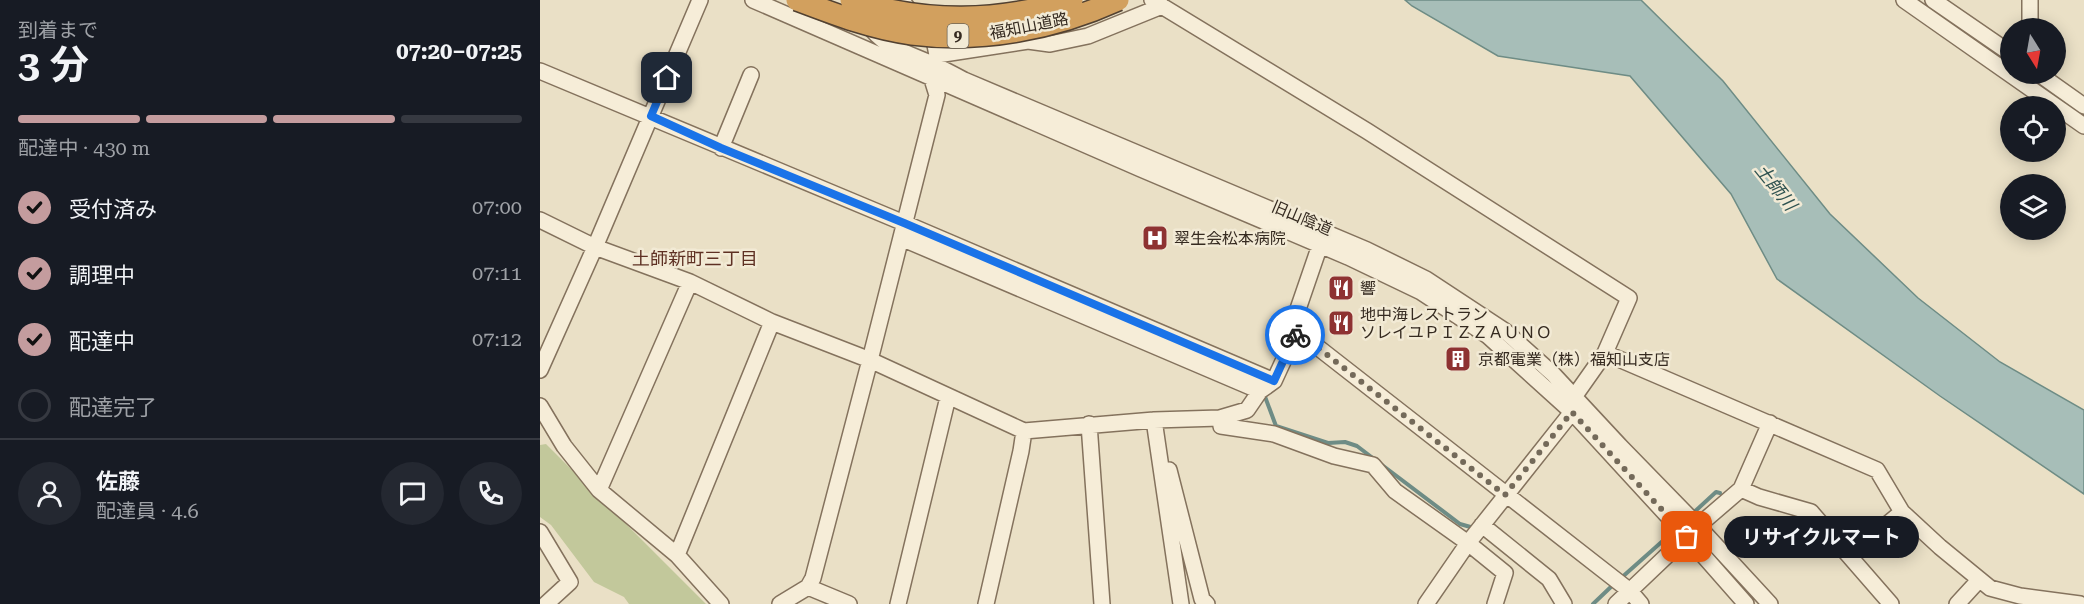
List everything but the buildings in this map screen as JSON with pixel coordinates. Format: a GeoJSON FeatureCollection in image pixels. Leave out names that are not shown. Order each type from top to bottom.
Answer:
{"type":"FeatureCollection","features":[{"type":"Feature","properties":{"kind":"highway","name":"福知山道路"},"geometry":{"type":"LineString","coordinates":[[797,0],[860,22],[912,34],[956,36],[1000,34],[1039,27],[1118,0]]}},
{"type":"Feature","properties":{"kind":"highway","name":"福知山道路"},"geometry":{"type":"LineString","coordinates":[[852,0],[913,15],[957,17],[998,17],[1035,11],[1072,0]]}},
{"type":"Feature","properties":{"kind":"street"},"geometry":{"type":"LineString","coordinates":[[540,370],[700,0]]}},
{"type":"Feature","properties":{"kind":"street","name":"旧山陰道"},"geometry":{"type":"LineString","coordinates":[[753,0],[934,66],[1421,292],[1488,336],[1573,404]]}},
{"type":"Feature","properties":{"kind":"street"},"geometry":{"type":"LineString","coordinates":[[852,0],[875,35],[892,47],[964,80],[1357,246],[1426,279],[1505,331],[1553,374],[1573,404],[1693,531],[1770,604]]}},
{"type":"Feature","properties":{"kind":"street"},"geometry":{"type":"LineString","coordinates":[[780,604],[808,587],[813,578],[937,95],[934,40],[901,0]]}},
{"type":"Feature","properties":{"kind":"street"},"geometry":{"type":"LineString","coordinates":[[1904,0],[2084,126]]}},
{"type":"Feature","properties":{"kind":"street"},"geometry":{"type":"LineString","coordinates":[[1933,0],[2000,46]]}},
{"type":"Feature","properties":{"kind":"street"},"geometry":{"type":"LineString","coordinates":[[2030,0],[2030,18]]}},
{"type":"Feature","properties":{"kind":"street"},"geometry":{"type":"LineString","coordinates":[[934,66],[949,52],[981,50],[1028,41],[1050,44],[1088,36],[1157,3],[1367,131],[1629,298],[1605,353],[1573,404],[1468,543],[1426,604]]}},
{"type":"Feature","properties":{"kind":"street"},"geometry":{"type":"LineString","coordinates":[[540,71],[651,116],[1260,391]]}},
{"type":"Feature","properties":{"kind":"street"},"geometry":{"type":"LineString","coordinates":[[721,148],[751,75]]}},
{"type":"Feature","properties":{"kind":"street"},"geometry":{"type":"LineString","coordinates":[[2053,84],[2084,106]]}},
{"type":"Feature","properties":{"kind":"street"},"geometry":{"type":"LineString","coordinates":[[540,220],[595,247],[690,282],[772,322],[870,360],[1024,431],[1089,424],[1220,418],[1247,410],[1260,391],[1274,381],[1297,331],[1297,312],[1320,245]]}},
{"type":"Feature","properties":{"kind":"street"},"geometry":{"type":"LineString","coordinates":[[902,230],[1274,381]]}},
{"type":"Feature","properties":{"kind":"street"},"geometry":{"type":"LineString","coordinates":[[599,490],[690,282]]}},
{"type":"Feature","properties":{"kind":"street"},"geometry":{"type":"LineString","coordinates":[[677,555],[772,322]]}},
{"type":"Feature","properties":{"kind":"street"},"geometry":{"type":"LineString","coordinates":[[1297,331],[1630,591],[1641,604]]}},
{"type":"Feature","properties":{"kind":"street"},"geometry":{"type":"LineString","coordinates":[[1605,353],[1877,470],[1902,512],[1990,588],[2020,597],[2080,604]]}},
{"type":"Feature","properties":{"kind":"street"},"geometry":{"type":"LineString","coordinates":[[898,604],[948,397]]}},
{"type":"Feature","properties":{"kind":"street"},"geometry":{"type":"LineString","coordinates":[[540,406],[564,446],[599,490],[677,555],[722,604]]}},
{"type":"Feature","properties":{"kind":"street"},"geometry":{"type":"LineString","coordinates":[[1220,418],[1221,426],[1274,434],[1334,456],[1373,465],[1395,490],[1505,573],[1496,604]]}},
{"type":"Feature","properties":{"kind":"street"},"geometry":{"type":"LineString","coordinates":[[1154,420],[1181,604]]}},
{"type":"Feature","properties":{"kind":"street"},"geometry":{"type":"LineString","coordinates":[[1616,604],[1741,489],[1770,423]]}},
{"type":"Feature","properties":{"kind":"street"},"geometry":{"type":"LineString","coordinates":[[1089,424],[1102,604]]}},
{"type":"Feature","properties":{"kind":"street"},"geometry":{"type":"LineString","coordinates":[[986,604],[1024,431]]}},
{"type":"Feature","properties":{"kind":"street"},"geometry":{"type":"LineString","coordinates":[[1161,463],[1171,471],[1202,599],[1207,604]]}},
{"type":"Feature","properties":{"kind":"street"},"geometry":{"type":"LineString","coordinates":[[1741,489],[1759,497],[1811,512],[1891,604]]}},
{"type":"Feature","properties":{"kind":"street"},"geometry":{"type":"LineString","coordinates":[[1850,555],[1902,512]]}},
{"type":"Feature","properties":{"kind":"street"},"geometry":{"type":"LineString","coordinates":[[1482,525],[1549,579],[1564,604]]}},
{"type":"Feature","properties":{"kind":"street"},"geometry":{"type":"LineString","coordinates":[[1693,531],[1746,604]]}},
{"type":"Feature","properties":{"kind":"street"},"geometry":{"type":"LineString","coordinates":[[540,532],[570,582],[546,604]]}},
{"type":"Feature","properties":{"kind":"street"},"geometry":{"type":"LineString","coordinates":[[1957,604],[1979,580]]}},
{"type":"Feature","properties":{"kind":"street"},"geometry":{"type":"LineString","coordinates":[[808,587],[849,604]]}},
{"type":"Feature","properties":{"kind":"green space"},"geometry":{"type":"Polygon","coordinates":[[[546,444],[706,604],[629,604],[624,597],[594,582],[551,525],[540,517],[540,445],[546,444]]]}},
{"type":"Feature","properties":{"kind":"water","name":"土師川"},"geometry":{"type":"Polygon","coordinates":[[[1405,0],[1641,0],[1723,81],[1830,214],[1918,298],[2000,362],[2084,410],[2084,494],[1940,396],[1777,279],[1731,194],[1630,76],[1498,56],[1405,0]]]}},
{"type":"Feature","properties":{"kind":"waterway"},"geometry":{"type":"LineString","coordinates":[[1264,394],[1276,426],[1328,443],[1345,442],[1357,446],[1374,459]]}},
{"type":"Feature","properties":{"kind":"waterway"},"geometry":{"type":"LineString","coordinates":[[1382,465],[1460,524],[1474,528]]}},
{"type":"Feature","properties":{"kind":"waterway"},"geometry":{"type":"LineString","coordinates":[[1691,515],[1716,492],[1720,493]]}},
{"type":"Feature","properties":{"kind":"waterway"},"geometry":{"type":"LineString","coordinates":[[1620,579],[1675,530]]}},
{"type":"Feature","properties":{"kind":"waterway"},"geometry":{"type":"LineString","coordinates":[[1593,604],[1614,584]]}},
{"type":"Feature","properties":{"kind":"way so far"},"geometry":{"type":"LineString","coordinates":[[1295,335],[1297,331],[1505,495],[1572,412],[1687,537]]}},
{"type":"Feature","properties":{"kind":"place","name":"翠生会松本病院"},"geometry":{"type":"Point","coordinates":[1155,238]}},
{"type":"Feature","properties":{"kind":"place","name":"響"},"geometry":{"type":"Point","coordinates":[1341,288]}},
{"type":"Feature","properties":{"kind":"place","name":"地中海レストラン ソレイユＰＩＺＺＡＵＮＯ"},"geometry":{"type":"Point","coordinates":[1341,323]}},
{"type":"Feature","properties":{"kind":"place","name":"京都電業（株）福知山支店"},"geometry":{"type":"Point","coordinates":[1458,359]}},
{"type":"Feature","properties":{"kind":"place","name":"リサイクルマート"},"geometry":{"type":"Point","coordinates":[1687,537]}},
{"type":"Feature","properties":{"kind":"district","name":"土師新町三丁目"},"geometry":{"type":"Point","coordinates":[695,258]}},
{"type":"Feature","properties":{"kind":"route"},"geometry":{"type":"LineString","coordinates":[[667,78],[651,116],[721,148],[904,223],[1274,381],[1295,335]]}}]}
